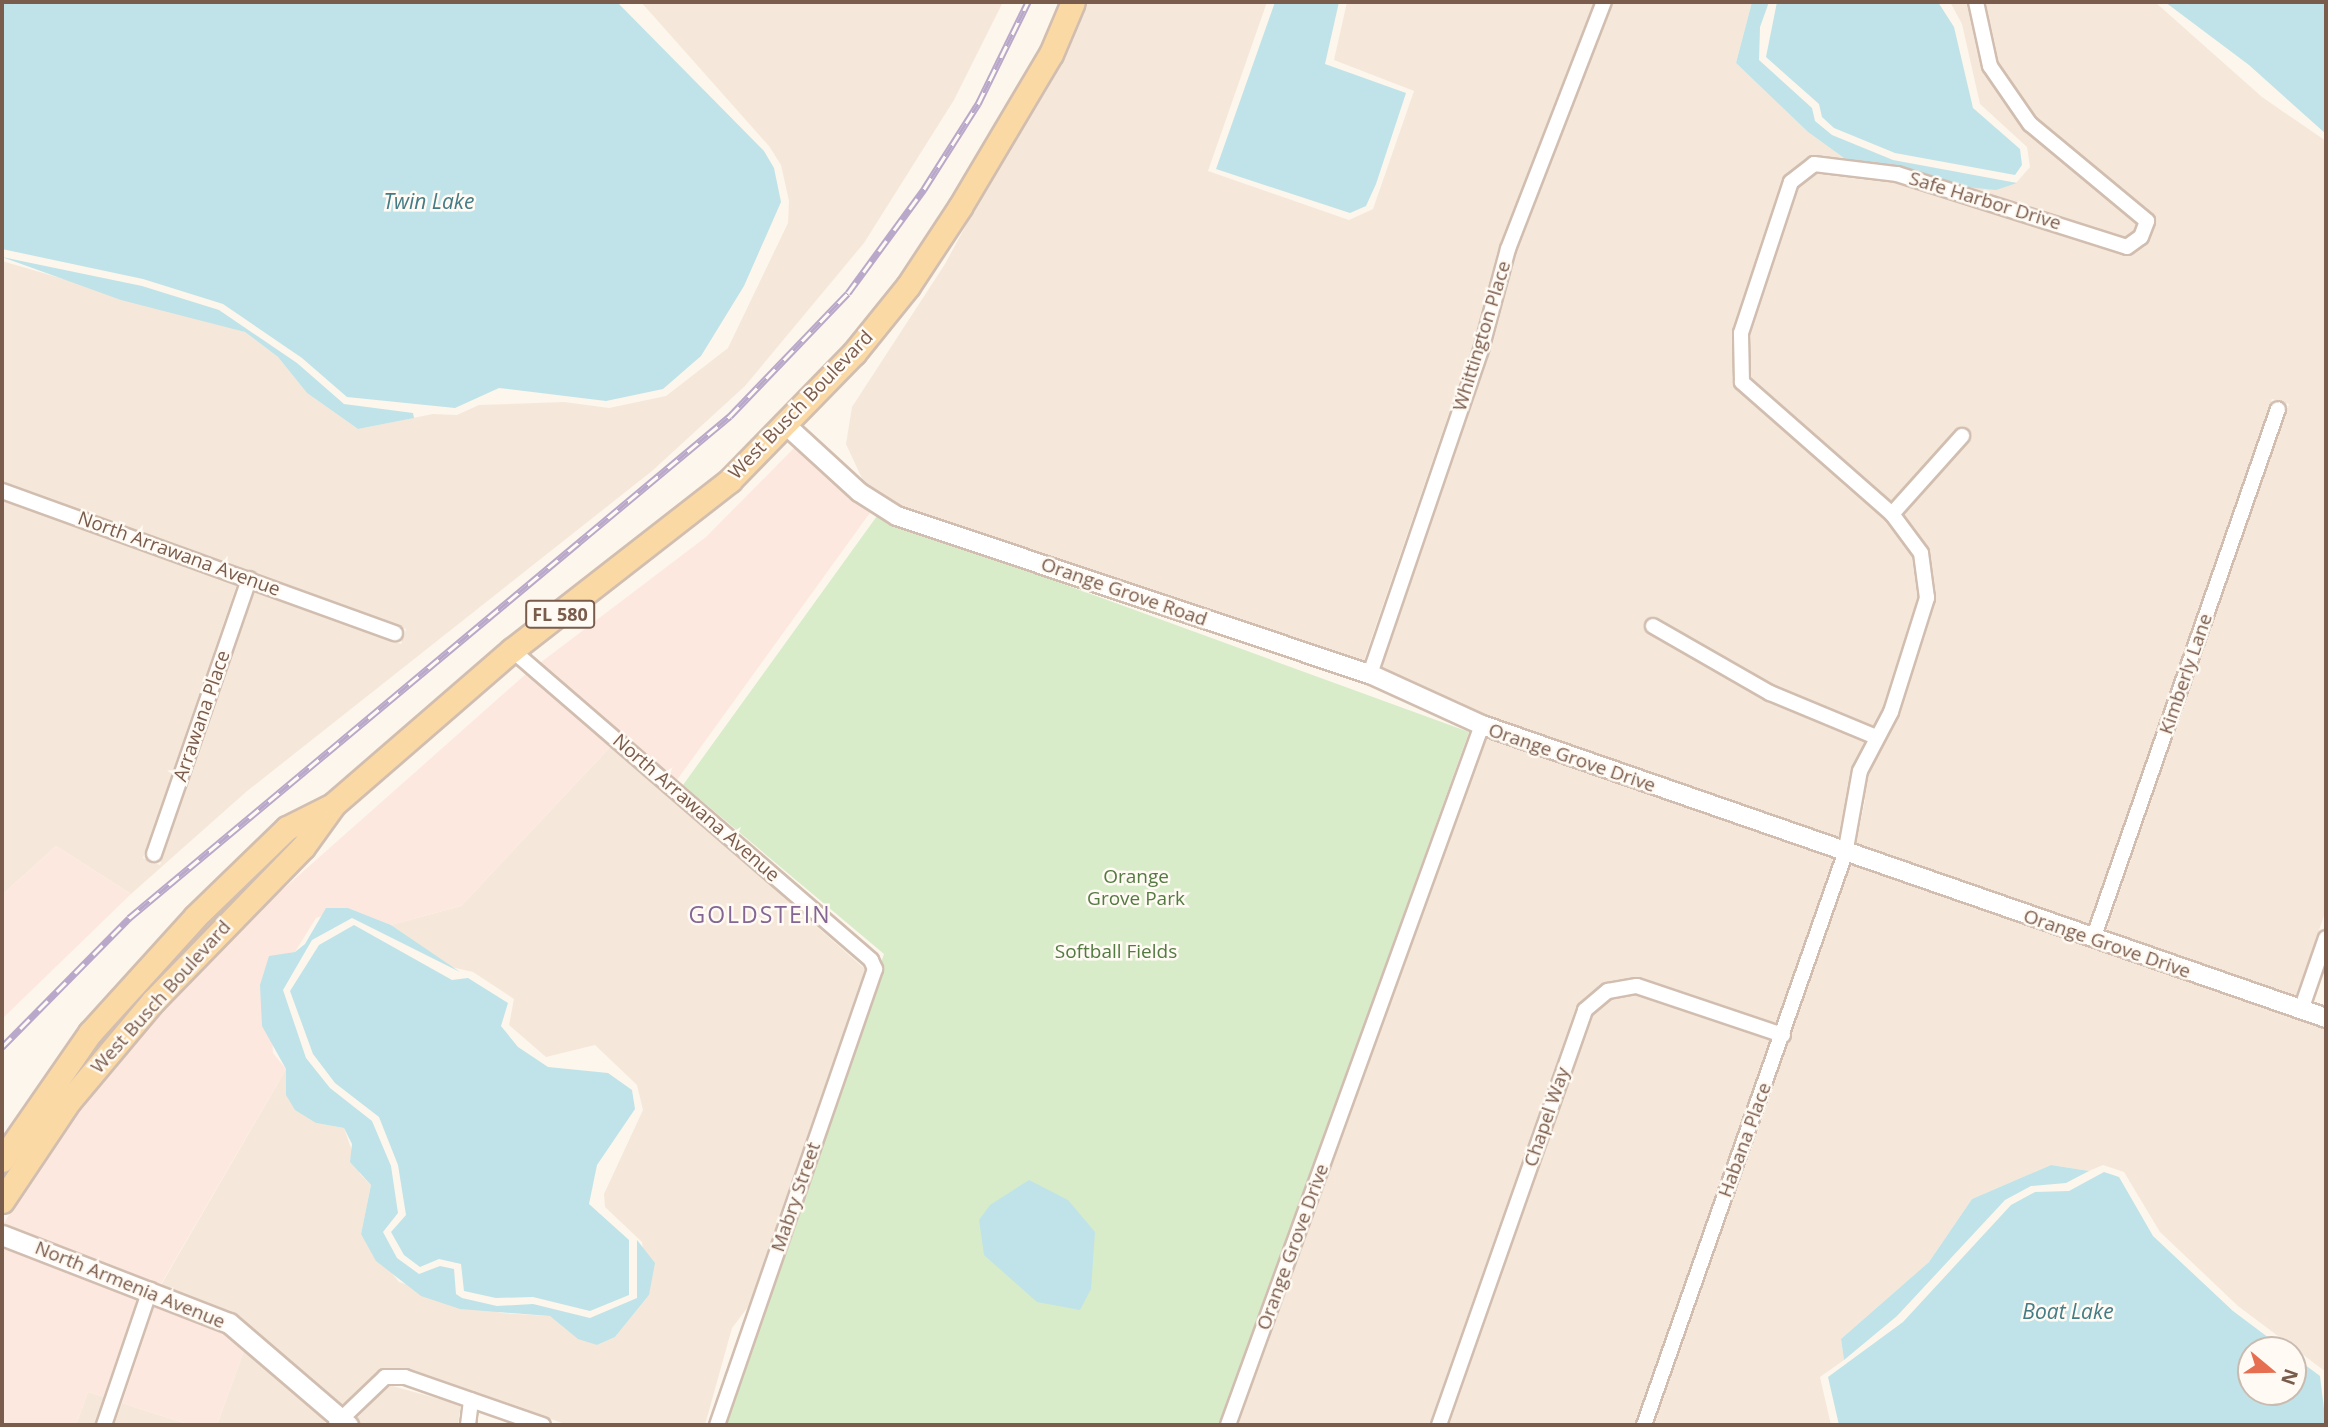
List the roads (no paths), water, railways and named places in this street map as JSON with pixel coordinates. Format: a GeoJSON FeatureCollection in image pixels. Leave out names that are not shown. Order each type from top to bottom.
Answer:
{"type":"FeatureCollection","features":[{"type":"Feature","properties":{"kind":"main road","name":"West Busch Boulevard"},"geometry":{"type":"LineString","coordinates":[[2,1200],[86,1080],[153,1002],[303,847],[334,804],[512,650],[657,541],[787,426],[908,286],[1010,128],[1073,2]]}},
{"type":"Feature","properties":{"kind":"main road","name":"West Busch Boulevard"},"geometry":{"type":"LineString","coordinates":[[2,1160],[90,1033],[195,917],[287,828],[334,804]]}},
{"type":"Feature","properties":{"kind":"main road","name":"North Armenia Avenue"},"geometry":{"type":"LineString","coordinates":[[2,1234],[150,1290],[239,1330],[342,1423]]}},
{"type":"Feature","properties":{"kind":"street","name":"Whittington Place"},"geometry":{"type":"LineString","coordinates":[[1370,674],[1482,346],[1508,249],[1604,2]]}},
{"type":"Feature","properties":{"kind":"street","name":"Safe Harbor Drive"},"geometry":{"type":"LineString","coordinates":[[1845,854],[1860,771],[1891,712],[1927,598],[1921,553],[1892,514],[1742,382],[1741,333],[1791,182],[1814,164],[1897,174],[2127,247],[2141,237],[2147,221],[2030,124],[1990,66],[1976,2]]}},
{"type":"Feature","properties":{"kind":"street","name":"Kimberly Lane"},"geometry":{"type":"LineString","coordinates":[[2094,939],[2278,409]]}},
{"type":"Feature","properties":{"kind":"street","name":"Orange Grove Road"},"geometry":{"type":"LineString","coordinates":[[787,426],[859,492],[897,516],[1370,674],[1482,724]]}},
{"type":"Feature","properties":{"kind":"street"},"geometry":{"type":"LineString","coordinates":[[1892,514],[1962,436]]}},
{"type":"Feature","properties":{"kind":"street","name":"North Arrawana Avenue"},"geometry":{"type":"LineString","coordinates":[[2,491],[395,633]]}},
{"type":"Feature","properties":{"kind":"street","name":"Arrawana Place"},"geometry":{"type":"LineString","coordinates":[[154,854],[249,579]]}},
{"type":"Feature","properties":{"kind":"street"},"geometry":{"type":"LineString","coordinates":[[1653,626],[1770,693],[1876,737]]}},
{"type":"Feature","properties":{"kind":"street","name":"North Arrawana Avenue"},"geometry":{"type":"LineString","coordinates":[[512,650],[871,960],[875,969]]}},
{"type":"Feature","properties":{"kind":"street","name":"Orange Grove Drive"},"geometry":{"type":"LineString","coordinates":[[1228,1425],[1482,724],[1845,854],[2326,1018]]}},
{"type":"Feature","properties":{"kind":"street","name":"Habana Place"},"geometry":{"type":"LineString","coordinates":[[1644,1425],[1845,854]]}},
{"type":"Feature","properties":{"kind":"street"},"geometry":{"type":"LineString","coordinates":[[2301,1010],[2326,938]]}},
{"type":"Feature","properties":{"kind":"street","name":"Mabry Street"},"geometry":{"type":"LineString","coordinates":[[717,1425],[875,969]]}},
{"type":"Feature","properties":{"kind":"street","name":"Chapel Way"},"geometry":{"type":"LineString","coordinates":[[1439,1425],[1585,1010],[1608,991],[1637,986],[1783,1035]]}},
{"type":"Feature","properties":{"kind":"street"},"geometry":{"type":"LineString","coordinates":[[104,1425],[150,1290]]}},
{"type":"Feature","properties":{"kind":"street"},"geometry":{"type":"LineString","coordinates":[[342,1423],[385,1377],[405,1377],[543,1425]]}},
{"type":"Feature","properties":{"kind":"street"},"geometry":{"type":"LineString","coordinates":[[468,1425],[471,1400]]}},
{"type":"Feature","properties":{"kind":"water","name":"Twin Lake"},"geometry":{"type":"Polygon","coordinates":[[[2,2],[617,2],[764,151],[774,168],[781,202],[744,286],[701,356],[663,389],[606,401],[499,388],[455,408],[347,397],[302,358],[223,304],[143,279],[2,249],[2,2]]]}},
{"type":"Feature","properties":{"kind":"water"},"geometry":{"type":"Polygon","coordinates":[[[1275,2],[1339,2],[1325,64],[1406,93],[1366,206],[1350,213],[1216,169],[1275,2]]]}},
{"type":"Feature","properties":{"kind":"water"},"geometry":{"type":"Polygon","coordinates":[[[1752,2],[1769,2],[1760,27],[1759,60],[1812,108],[1815,121],[1832,135],[1893,160],[2017,183],[1996,190],[1957,186],[1844,158],[1808,132],[1736,63],[1752,2]]]}},
{"type":"Feature","properties":{"kind":"water"},"geometry":{"type":"Polygon","coordinates":[[[1777,2],[1938,2],[1954,27],[1973,108],[2020,149],[2022,165],[2015,175],[1895,153],[1834,128],[1822,117],[1819,104],[1766,57],[1777,2]]]}},
{"type":"Feature","properties":{"kind":"water"},"geometry":{"type":"Polygon","coordinates":[[[2165,2],[2326,2],[2326,134],[2249,65],[2165,2]]]}},
{"type":"Feature","properties":{"kind":"water"},"geometry":{"type":"Polygon","coordinates":[[[2,257],[142,286],[219,310],[297,363],[344,404],[413,413],[414,418],[358,429],[307,393],[278,357],[245,332],[121,300],[2,257]]]}},
{"type":"Feature","properties":{"kind":"water"},"geometry":{"type":"Polygon","coordinates":[[[326,908],[348,908],[391,925],[460,972],[352,918],[312,940],[283,990],[306,1058],[330,1088],[372,1121],[391,1166],[398,1213],[383,1232],[397,1258],[419,1274],[440,1266],[454,1269],[456,1294],[462,1298],[497,1306],[533,1304],[590,1318],[637,1298],[637,1240],[655,1263],[649,1295],[615,1337],[597,1345],[578,1339],[550,1316],[460,1309],[421,1296],[376,1261],[361,1234],[371,1185],[350,1162],[352,1144],[344,1128],[316,1123],[295,1110],[286,1095],[286,1069],[262,1026],[260,985],[269,956],[295,952],[305,944],[326,908]]]}},
{"type":"Feature","properties":{"kind":"water"},"geometry":{"type":"Polygon","coordinates":[[[354,925],[452,980],[468,978],[508,1003],[501,1026],[518,1047],[548,1067],[608,1073],[632,1090],[635,1109],[597,1165],[589,1204],[629,1240],[629,1295],[590,1311],[533,1297],[496,1298],[464,1291],[461,1264],[439,1259],[420,1267],[404,1255],[391,1232],[406,1215],[398,1165],[379,1117],[335,1083],[313,1054],[290,991],[319,945],[354,925]]]}},
{"type":"Feature","properties":{"kind":"water"},"geometry":{"type":"Polygon","coordinates":[[[2051,1165],[2089,1171],[2066,1183],[2031,1186],[2005,1200],[1897,1316],[1844,1360],[1841,1339],[1929,1262],[1972,1199],[2051,1165]]]}},
{"type":"Feature","properties":{"kind":"water","name":"Boat Lake"},"geometry":{"type":"Polygon","coordinates":[[[2104,1172],[2119,1177],[2153,1236],[2233,1311],[2266,1336],[2237,1336],[2237,1406],[2307,1406],[2307,1366],[2320,1376],[2326,1425],[1839,1425],[1828,1377],[1903,1322],[2011,1205],[2035,1192],[2069,1191],[2104,1172]]]}},
{"type":"Feature","properties":{"kind":"water"},"geometry":{"type":"Polygon","coordinates":[[[1029,1180],[1068,1200],[1095,1232],[1091,1289],[1080,1310],[1037,1302],[984,1255],[979,1220],[990,1205],[1029,1180]]]}},
{"type":"Feature","properties":{"kind":"railway"},"geometry":{"type":"LineString","coordinates":[[2,1047],[129,918],[730,416],[848,293],[924,189],[978,104],[1028,2]]}},
{"type":"Feature","properties":{"kind":"district","name":"GOLDSTEIN"},"geometry":{"type":"Point","coordinates":[760,914]}},
{"type":"Feature","properties":{"kind":"park label","name":"Orange Grove Park"},"geometry":{"type":"Point","coordinates":[1136,888]}},
{"type":"Feature","properties":{"kind":"park label","name":"Softball Fields"},"geometry":{"type":"Point","coordinates":[1116,952]}}]}
